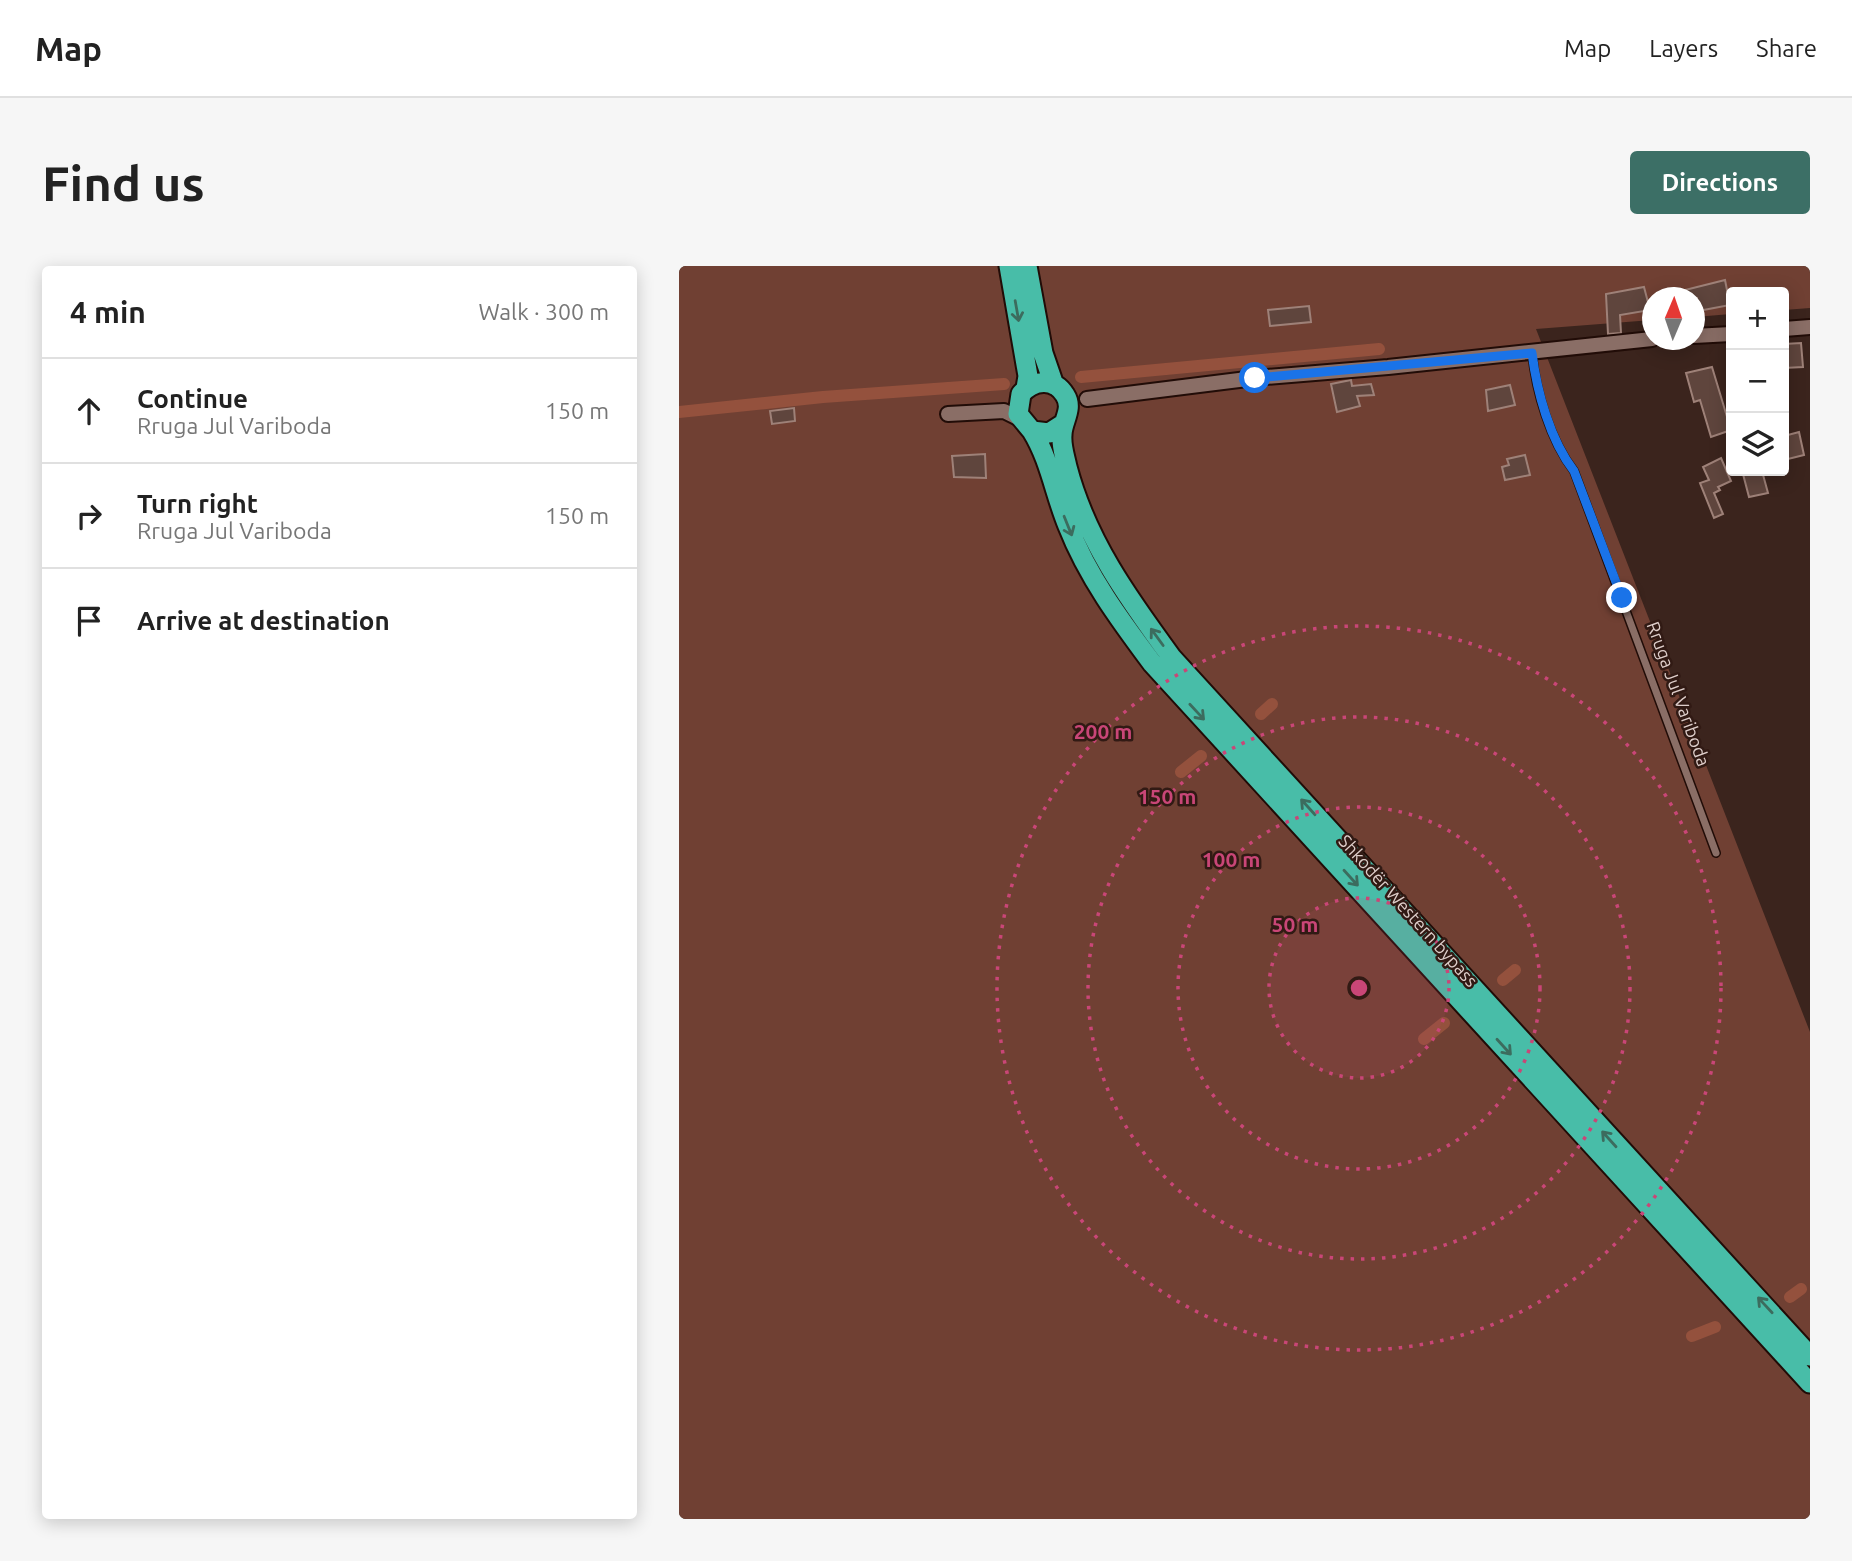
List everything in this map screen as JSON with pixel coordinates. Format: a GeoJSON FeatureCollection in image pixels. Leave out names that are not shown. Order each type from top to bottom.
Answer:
{"type":"FeatureCollection","features":[{"type":"Feature","properties":{"kind":"highway","name":"Shkodër Western bypass"},"geometry":{"type":"LineString","coordinates":[[1009,266],[1028,376],[1017,409],[1044,453],[1079,553],[1107,602],[1152,663],[1810,1382]]}},
{"type":"Feature","properties":{"kind":"highway","name":"Shkodër Western bypass"},"geometry":{"type":"LineString","coordinates":[[1027,266],[1043,353],[1068,402],[1062,438],[1068,470],[1094,540],[1125,594],[1172,658],[1810,1356]]}},
{"type":"Feature","properties":{"kind":"highway"},"geometry":{"type":"LineString","coordinates":[[1024,391],[1042,382],[1059,388]]}},
{"type":"Feature","properties":{"kind":"highway"},"geometry":{"type":"LineString","coordinates":[[1026,425],[1049,433],[1065,420]]}},
{"type":"Feature","properties":{"kind":"street"},"geometry":{"type":"LineString","coordinates":[[1789,329],[1810,327]]}},
{"type":"Feature","properties":{"kind":"street"},"geometry":{"type":"LineString","coordinates":[[1705,335],[1726,334]]}},
{"type":"Feature","properties":{"kind":"street"},"geometry":{"type":"LineString","coordinates":[[1059,388],[1087,399],[1255,378],[1642,340]]}},
{"type":"Feature","properties":{"kind":"street"},"geometry":{"type":"LineString","coordinates":[[998,410],[1024,391]]}},
{"type":"Feature","properties":{"kind":"street"},"geometry":{"type":"LineString","coordinates":[[1065,420],[1087,399]]}},
{"type":"Feature","properties":{"kind":"street"},"geometry":{"type":"LineString","coordinates":[[948,414],[998,410],[1011,413],[1026,425]]}},
{"type":"Feature","properties":{"kind":"street"},"geometry":{"type":"LineString","coordinates":[[1788,1359],[1810,1392]]}},
{"type":"Feature","properties":{"kind":"lane","name":"Rruga Jul Variboda"},"geometry":{"type":"LineString","coordinates":[[1532,353],[1540,394],[1563,457],[1574,471],[1716,853]]}},
{"type":"Feature","properties":{"kind":"shaded area"},"geometry":{"type":"Polygon","coordinates":[[[679,266],[1810,266],[1810,308],[1789,310],[1789,287],[1726,287],[1726,314],[1705,316],[1705,287],[1642,287],[1642,321],[1536,329],[1810,1032],[1810,1519],[679,1519],[679,266]]]}},
{"type":"Feature","properties":{"kind":"building"},"geometry":{"type":"Polygon","coordinates":[[[1725,280],[1726,306],[1705,310],[1705,287],[1697,287],[1725,280]]]}},
{"type":"Feature","properties":{"kind":"building"},"geometry":{"type":"Polygon","coordinates":[[[1642,287],[1642,311],[1620,315],[1621,333],[1608,334],[1606,294],[1642,287]]]}},
{"type":"Feature","properties":{"kind":"building"},"geometry":{"type":"Polygon","coordinates":[[[1309,306],[1311,322],[1270,326],[1268,310],[1309,306]]]}},
{"type":"Feature","properties":{"kind":"building"},"geometry":{"type":"Polygon","coordinates":[[[1801,343],[1803,367],[1789,368],[1789,344],[1801,343]]]}},
{"type":"Feature","properties":{"kind":"building"},"geometry":{"type":"Polygon","coordinates":[[[1712,367],[1726,413],[1726,432],[1711,437],[1700,400],[1694,402],[1686,373],[1712,367]]]}},
{"type":"Feature","properties":{"kind":"building"},"geometry":{"type":"Polygon","coordinates":[[[1351,380],[1352,386],[1371,384],[1374,395],[1357,396],[1360,406],[1337,412],[1331,384],[1351,380]]]}},
{"type":"Feature","properties":{"kind":"building"},"geometry":{"type":"Polygon","coordinates":[[[1510,385],[1515,405],[1488,411],[1486,390],[1510,385]]]}},
{"type":"Feature","properties":{"kind":"building"},"geometry":{"type":"Polygon","coordinates":[[[794,408],[795,421],[772,424],[770,411],[794,408]]]}},
{"type":"Feature","properties":{"kind":"building"},"geometry":{"type":"Polygon","coordinates":[[[1799,432],[1804,455],[1789,459],[1789,435],[1799,432]]]}},
{"type":"Feature","properties":{"kind":"building"},"geometry":{"type":"Polygon","coordinates":[[[985,454],[986,478],[954,477],[952,456],[985,454]]]}},
{"type":"Feature","properties":{"kind":"building"},"geometry":{"type":"Polygon","coordinates":[[[1525,455],[1530,475],[1505,480],[1502,467],[1509,465],[1507,459],[1525,455]]]}},
{"type":"Feature","properties":{"kind":"building"},"geometry":{"type":"Polygon","coordinates":[[[1721,458],[1726,476],[1731,481],[1718,487],[1720,490],[1714,493],[1723,514],[1714,518],[1700,483],[1709,480],[1703,467],[1721,458]]]}},
{"type":"Feature","properties":{"kind":"building"},"geometry":{"type":"Polygon","coordinates":[[[1744,476],[1763,476],[1768,493],[1749,497],[1744,476]]]}},
{"type":"Feature","properties":{"kind":"waterway"},"geometry":{"type":"LineString","coordinates":[[1081,377],[1379,349]]}},
{"type":"Feature","properties":{"kind":"waterway"},"geometry":{"type":"LineString","coordinates":[[679,412],[823,397],[1004,384]]}},
{"type":"Feature","properties":{"kind":"waterway"},"geometry":{"type":"LineString","coordinates":[[1261,714],[1272,704]]}},
{"type":"Feature","properties":{"kind":"waterway"},"geometry":{"type":"LineString","coordinates":[[1181,772],[1201,756]]}},
{"type":"Feature","properties":{"kind":"waterway"},"geometry":{"type":"LineString","coordinates":[[1503,980],[1515,970]]}},
{"type":"Feature","properties":{"kind":"waterway"},"geometry":{"type":"LineString","coordinates":[[1424,1039],[1444,1023]]}},
{"type":"Feature","properties":{"kind":"waterway"},"geometry":{"type":"LineString","coordinates":[[1790,1297],[1801,1289]]}},
{"type":"Feature","properties":{"kind":"waterway"},"geometry":{"type":"LineString","coordinates":[[1692,1336],[1715,1327]]}},
{"type":"Feature","properties":{"kind":"route"},"geometry":{"type":"LineString","coordinates":[[1255,378],[1532,353],[1535,382],[1563,457],[1574,471],[1622,598]]}}]}
